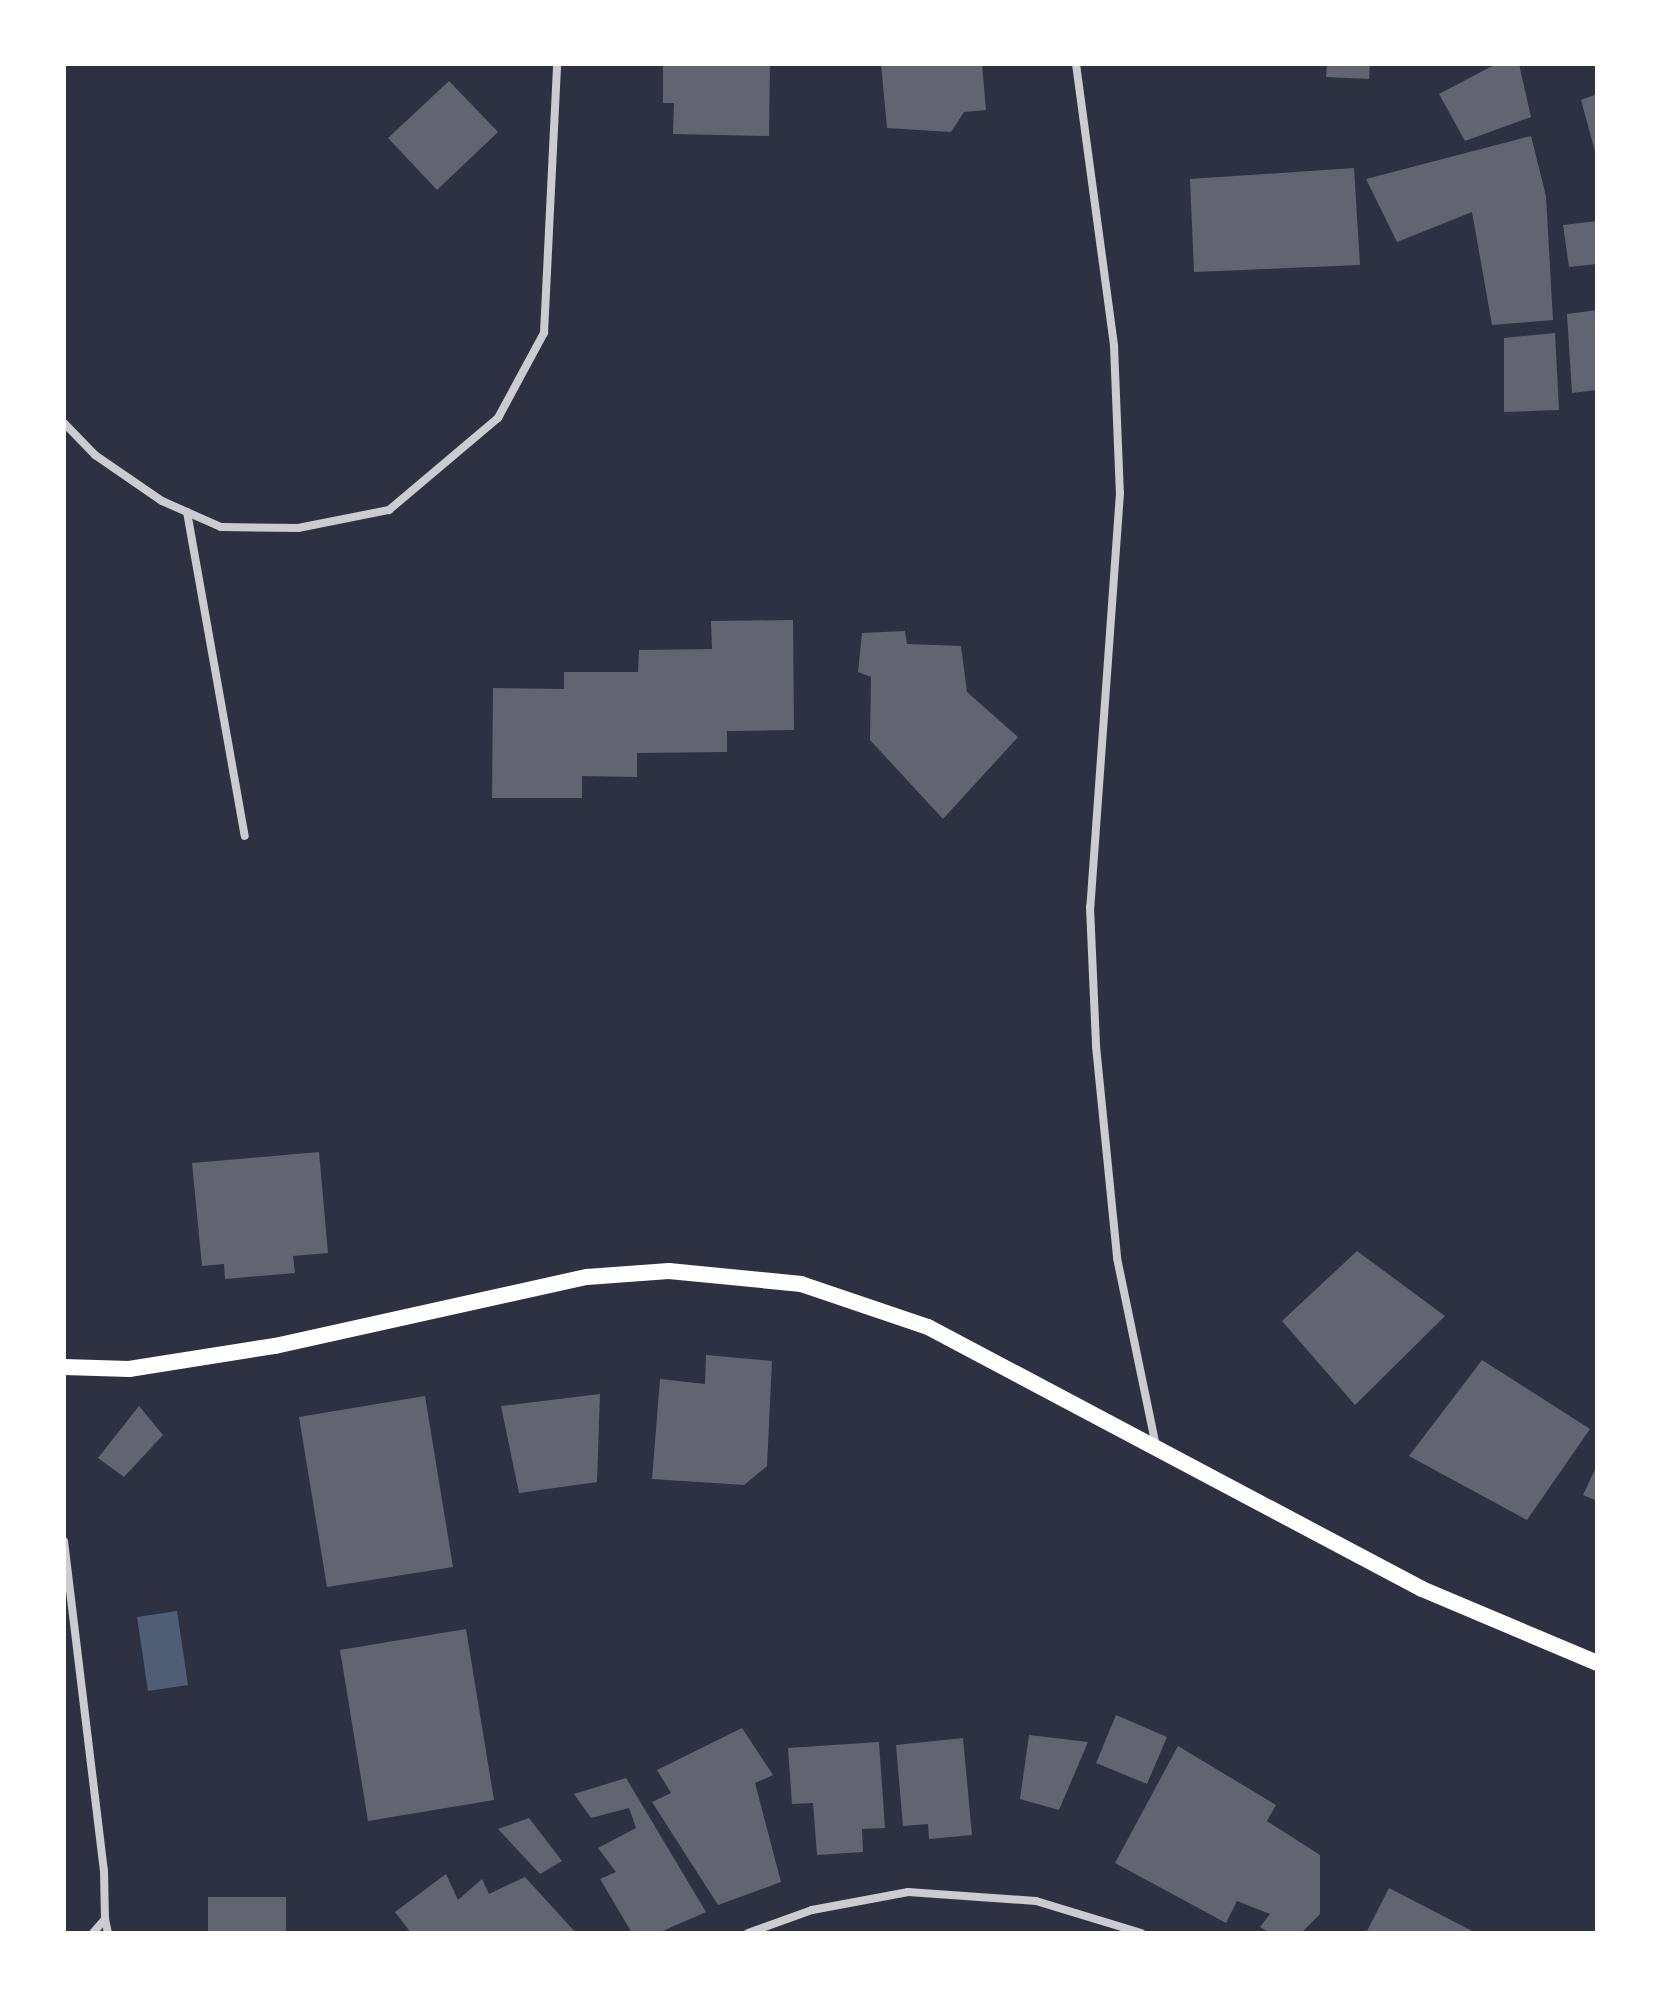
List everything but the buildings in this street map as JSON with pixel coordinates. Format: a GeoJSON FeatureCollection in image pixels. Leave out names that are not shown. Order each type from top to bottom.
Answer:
{"type":"FeatureCollection","features":[{"type":"Feature","properties":{"kind":"main road"},"geometry":{"type":"LineString","coordinates":[[64,1369],[129,1369],[275,1346],[587,1277],[748,1276],[859,1300],[928,1327],[1155,1442],[1422,1589],[1597,1663]]}},
{"type":"Feature","properties":{"kind":"street"},"geometry":{"type":"LineString","coordinates":[[64,423],[95,455],[187,512],[221,527],[298,528],[389,510],[498,418],[544,333],[557,64]]}},
{"type":"Feature","properties":{"kind":"street"},"geometry":{"type":"LineString","coordinates":[[1076,64],[1114,346],[1120,493],[1093,827],[1095,1033],[1117,1258],[1155,1442]]}},
{"type":"Feature","properties":{"kind":"street"},"geometry":{"type":"LineString","coordinates":[[187,512],[245,836]]}},
{"type":"Feature","properties":{"kind":"street"},"geometry":{"type":"LineString","coordinates":[[64,1541],[108,1933]]}},
{"type":"Feature","properties":{"kind":"street"},"geometry":{"type":"LineString","coordinates":[[748,1933],[812,1910],[908,1892],[1036,1901],[1141,1933]]}},
{"type":"Feature","properties":{"kind":"street"},"geometry":{"type":"LineString","coordinates":[[93,1933],[105,1919]]}},
{"type":"Feature","properties":{"kind":"water"},"geometry":{"type":"Polygon","coordinates":[[[177,1611],[188,1685],[148,1691],[137,1617],[177,1611]]]}}]}
